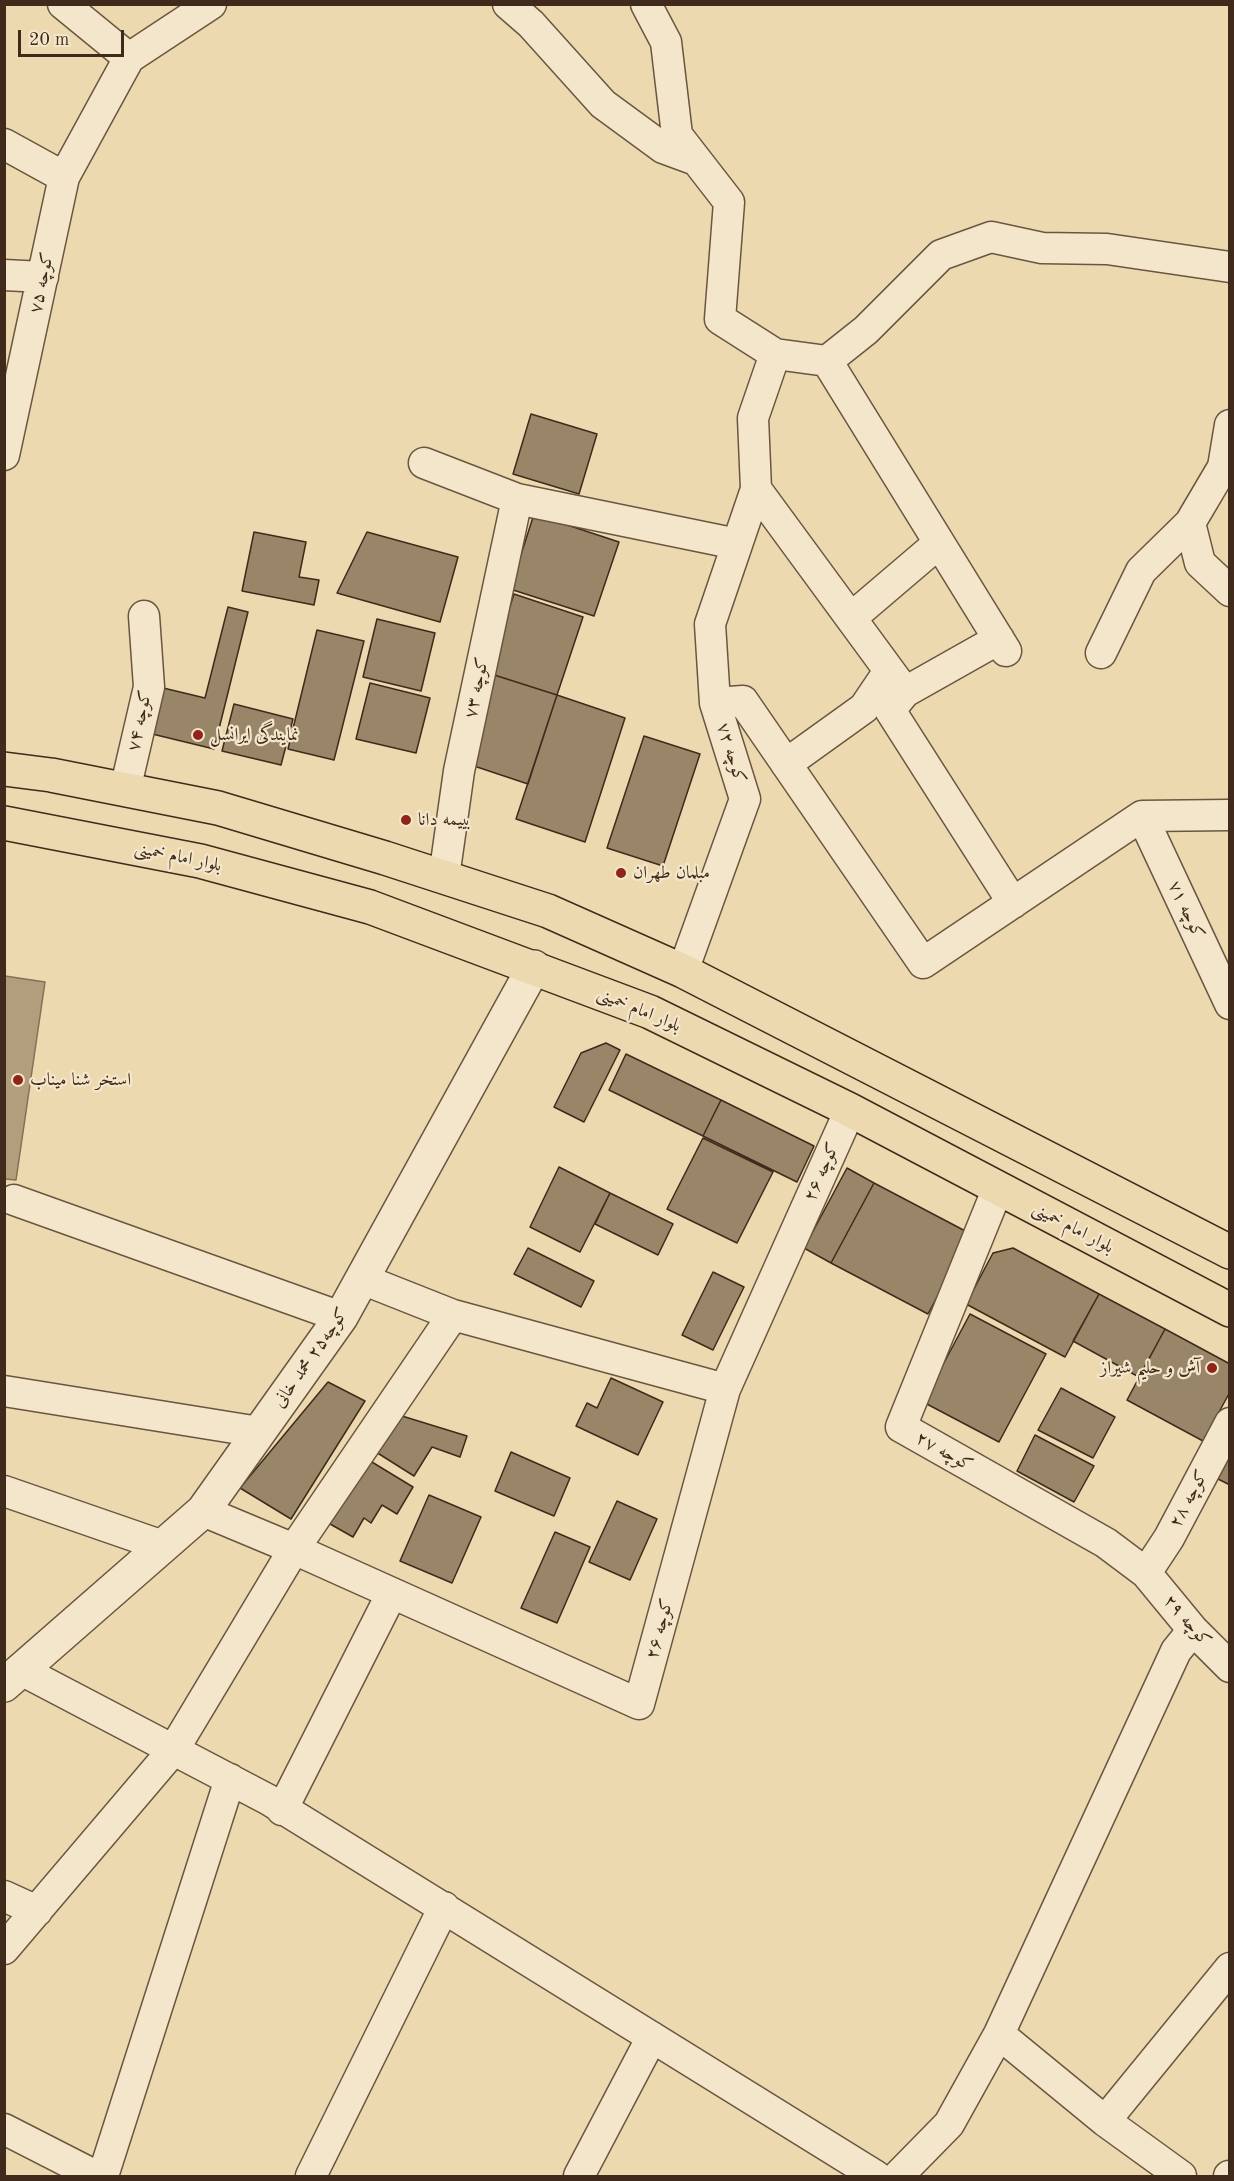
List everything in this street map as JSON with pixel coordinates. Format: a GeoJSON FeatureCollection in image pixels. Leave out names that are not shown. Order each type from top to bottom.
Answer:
{"type":"FeatureCollection","features":[{"type":"Feature","properties":{"kind":"main road"},"geometry":{"type":"LineString","coordinates":[[4,769],[51,775],[218,808],[548,911],[683,971],[1230,1252]]}},
{"type":"Feature","properties":{"kind":"main road","name":"بلوار امام خمینی"},"geometry":{"type":"LineString","coordinates":[[4,823],[211,864],[370,907],[650,1012],[850,1110],[1230,1310]]}},
{"type":"Feature","properties":{"kind":"street"},"geometry":{"type":"LineString","coordinates":[[63,4],[129,58],[211,4]]}},
{"type":"Feature","properties":{"kind":"street"},"geometry":{"type":"LineString","coordinates":[[508,4],[531,24],[603,104],[663,148],[696,160]]}},
{"type":"Feature","properties":{"kind":"street"},"geometry":{"type":"LineString","coordinates":[[646,4],[666,42],[677,135],[729,202],[720,318],[775,354],[827,361],[866,330],[941,255],[991,237],[1042,248],[1107,249],[1230,267]]}},
{"type":"Feature","properties":{"kind":"street","name":"کوچه ۷۵"},"geometry":{"type":"LineString","coordinates":[[4,455],[64,177],[129,58]]}},
{"type":"Feature","properties":{"kind":"street"},"geometry":{"type":"LineString","coordinates":[[4,144],[64,177]]}},
{"type":"Feature","properties":{"kind":"street"},"geometry":{"type":"LineString","coordinates":[[4,275],[43,277]]}},
{"type":"Feature","properties":{"kind":"street"},"geometry":{"type":"LineString","coordinates":[[775,354],[753,418],[756,489],[897,682],[890,710],[1013,903]]}},
{"type":"Feature","properties":{"kind":"street"},"geometry":{"type":"LineString","coordinates":[[786,764],[897,682],[1003,645],[827,361]]}},
{"type":"Feature","properties":{"kind":"street"},"geometry":{"type":"LineString","coordinates":[[1101,652],[1141,571],[1190,523],[1223,467],[1230,425]]}},
{"type":"Feature","properties":{"kind":"street"},"geometry":{"type":"LineString","coordinates":[[424,463],[517,500],[737,544]]}},
{"type":"Feature","properties":{"kind":"street","name":"کوچه ۷۲"},"geometry":{"type":"LineString","coordinates":[[683,971],[745,799],[715,704],[710,624],[756,489]]}},
{"type":"Feature","properties":{"kind":"street","name":"کوچه ۷۳"},"geometry":{"type":"LineString","coordinates":[[444,878],[459,771],[517,500]]}},
{"type":"Feature","properties":{"kind":"street"},"geometry":{"type":"LineString","coordinates":[[1190,523],[1200,563],[1230,591]]}},
{"type":"Feature","properties":{"kind":"street"},"geometry":{"type":"LineString","coordinates":[[851,618],[939,543]]}},
{"type":"Feature","properties":{"kind":"street","name":"کوچه ۷۴"},"geometry":{"type":"LineString","coordinates":[[125,790],[149,687],[144,616]]}},
{"type":"Feature","properties":{"kind":"street"},"geometry":{"type":"LineString","coordinates":[[715,704],[743,701],[923,963],[1142,816],[1230,815]]}},
{"type":"Feature","properties":{"kind":"street","name":"کوچه ۷۱"},"geometry":{"type":"LineString","coordinates":[[1142,816],[1230,1004]]}},
{"type":"Feature","properties":{"kind":"street","name":"کوچه۲۵ محمد خانی"},"geometry":{"type":"LineString","coordinates":[[13,1677],[203,1511],[341,1317],[534,967]]}},
{"type":"Feature","properties":{"kind":"street","name":"کوچه ۲۶"},"geometry":{"type":"LineString","coordinates":[[203,1511],[294,1549],[639,1704],[725,1389],[850,1110]]}},
{"type":"Feature","properties":{"kind":"street","name":"کوچه ۲۷"},"geometry":{"type":"LineString","coordinates":[[998,1188],[901,1427],[1106,1543],[1146,1573]]}},
{"type":"Feature","properties":{"kind":"street"},"geometry":{"type":"LineString","coordinates":[[14,1200],[341,1317]]}},
{"type":"Feature","properties":{"kind":"street"},"geometry":{"type":"LineString","coordinates":[[362,1279],[453,1316],[725,1389]]}},
{"type":"Feature","properties":{"kind":"street"},"geometry":{"type":"LineString","coordinates":[[4,1949],[174,1749],[294,1549],[453,1316]]}},
{"type":"Feature","properties":{"kind":"street"},"geometry":{"type":"LineString","coordinates":[[4,1390],[259,1432]]}},
{"type":"Feature","properties":{"kind":"street","name":"کوچه ۲۸"},"geometry":{"type":"LineString","coordinates":[[1146,1573],[1168,1538],[1230,1423]]}},
{"type":"Feature","properties":{"kind":"street"},"geometry":{"type":"LineString","coordinates":[[4,1491],[163,1546]]}},
{"type":"Feature","properties":{"kind":"street","name":"کوچه ۲۹"},"geometry":{"type":"LineString","coordinates":[[1146,1573],[1193,1630],[1230,1667]]}},
{"type":"Feature","properties":{"kind":"street"},"geometry":{"type":"LineString","coordinates":[[282,1810],[392,1593]]}},
{"type":"Feature","properties":{"kind":"street"},"geometry":{"type":"LineString","coordinates":[[897,2176],[949,2124],[999,2034],[1176,1651],[1193,1630]]}},
{"type":"Feature","properties":{"kind":"street"},"geometry":{"type":"LineString","coordinates":[[13,1677],[174,1749],[269,1800],[876,2176]]}},
{"type":"Feature","properties":{"kind":"street"},"geometry":{"type":"LineString","coordinates":[[103,2176],[230,1779]]}},
{"type":"Feature","properties":{"kind":"street"},"geometry":{"type":"LineString","coordinates":[[4,1896],[37,1911]]}},
{"type":"Feature","properties":{"kind":"street"},"geometry":{"type":"LineString","coordinates":[[311,2176],[444,1907]]}},
{"type":"Feature","properties":{"kind":"street"},"geometry":{"type":"LineString","coordinates":[[1105,2121],[1230,1968]]}},
{"type":"Feature","properties":{"kind":"street"},"geometry":{"type":"LineString","coordinates":[[999,2034],[1105,2121],[1181,2176]]}},
{"type":"Feature","properties":{"kind":"street"},"geometry":{"type":"LineString","coordinates":[[579,2176],[652,2037]]}},
{"type":"Feature","properties":{"kind":"street"},"geometry":{"type":"LineString","coordinates":[[4,2129],[96,2176]]}},
{"type":"Feature","properties":{"kind":"shaded area","name":"استخر شنا میناب"},"geometry":{"type":"Polygon","coordinates":[[[5,976],[45,982],[16,1180],[5,1179],[5,976]]]}},
{"type":"Feature","properties":{"kind":"building"},"geometry":{"type":"Polygon","coordinates":[[[531,414],[597,434],[579,494],[513,474],[531,414]]]}},
{"type":"Feature","properties":{"kind":"building"},"geometry":{"type":"Polygon","coordinates":[[[534,514],[619,542],[594,616],[510,589],[534,514]]]}},
{"type":"Feature","properties":{"kind":"building"},"geometry":{"type":"Polygon","coordinates":[[[254,532],[306,542],[299,577],[319,580],[314,605],[242,591],[254,532]]]}},
{"type":"Feature","properties":{"kind":"building"},"geometry":{"type":"Polygon","coordinates":[[[367,532],[458,557],[440,622],[337,593],[367,532]]]}},
{"type":"Feature","properties":{"kind":"building"},"geometry":{"type":"Polygon","coordinates":[[[514,594],[583,617],[557,695],[488,673],[514,594]]]}},
{"type":"Feature","properties":{"kind":"building"},"geometry":{"type":"Polygon","coordinates":[[[228,607],[248,612],[214,749],[144,732],[155,686],[205,698],[228,607]]]}},
{"type":"Feature","properties":{"kind":"building"},"geometry":{"type":"Polygon","coordinates":[[[377,619],[435,633],[421,691],[363,677],[377,619]]]}},
{"type":"Feature","properties":{"kind":"building"},"geometry":{"type":"Polygon","coordinates":[[[317,630],[364,641],[334,760],[288,749],[317,630]]]}},
{"type":"Feature","properties":{"kind":"building"},"geometry":{"type":"Polygon","coordinates":[[[488,673],[557,695],[528,784],[468,764],[488,673]]]}},
{"type":"Feature","properties":{"kind":"building"},"geometry":{"type":"Polygon","coordinates":[[[370,683],[430,698],[416,753],[356,739],[370,683]]]}},
{"type":"Feature","properties":{"kind":"building"},"geometry":{"type":"Polygon","coordinates":[[[557,695],[625,718],[585,842],[516,819],[557,695]]]}},
{"type":"Feature","properties":{"kind":"building"},"geometry":{"type":"Polygon","coordinates":[[[234,704],[293,719],[281,765],[222,751],[234,704]]]}},
{"type":"Feature","properties":{"kind":"building"},"geometry":{"type":"Polygon","coordinates":[[[644,736],[700,754],[663,866],[607,848],[644,736]]]}},
{"type":"Feature","properties":{"kind":"building"},"geometry":{"type":"Polygon","coordinates":[[[606,1043],[620,1050],[584,1122],[554,1107],[581,1053],[606,1043]]]}},
{"type":"Feature","properties":{"kind":"building"},"geometry":{"type":"Polygon","coordinates":[[[626,1054],[721,1100],[703,1136],[609,1090],[626,1054]]]}},
{"type":"Feature","properties":{"kind":"building"},"geometry":{"type":"Polygon","coordinates":[[[721,1100],[814,1146],[797,1182],[703,1136],[721,1100]]]}},
{"type":"Feature","properties":{"kind":"building"},"geometry":{"type":"Polygon","coordinates":[[[703,1138],[773,1172],[737,1243],[667,1209],[703,1138]]]}},
{"type":"Feature","properties":{"kind":"building"},"geometry":{"type":"Polygon","coordinates":[[[559,1167],[610,1193],[580,1252],[530,1227],[559,1167]]]}},
{"type":"Feature","properties":{"kind":"building"},"geometry":{"type":"Polygon","coordinates":[[[847,1168],[874,1183],[831,1263],[804,1248],[847,1168]]]}},
{"type":"Feature","properties":{"kind":"building"},"geometry":{"type":"Polygon","coordinates":[[[874,1183],[971,1234],[928,1314],[831,1263],[874,1183]]]}},
{"type":"Feature","properties":{"kind":"building"},"geometry":{"type":"Polygon","coordinates":[[[610,1193],[673,1224],[658,1255],[595,1224],[610,1193]]]}},
{"type":"Feature","properties":{"kind":"building"},"geometry":{"type":"Polygon","coordinates":[[[528,1248],[594,1281],[581,1307],[514,1274],[528,1248]]]}},
{"type":"Feature","properties":{"kind":"building"},"geometry":{"type":"Polygon","coordinates":[[[1013,1248],[1099,1294],[1065,1357],[966,1304],[993,1253],[1013,1248]]]}},
{"type":"Feature","properties":{"kind":"building"},"geometry":{"type":"Polygon","coordinates":[[[713,1272],[744,1287],[713,1350],[682,1335],[713,1272]]]}},
{"type":"Feature","properties":{"kind":"building"},"geometry":{"type":"Polygon","coordinates":[[[1099,1294],[1165,1329],[1139,1377],[1073,1341],[1099,1294]]]}},
{"type":"Feature","properties":{"kind":"building"},"geometry":{"type":"Polygon","coordinates":[[[970,1314],[1046,1354],[999,1442],[923,1402],[970,1314]]]}},
{"type":"Feature","properties":{"kind":"building"},"geometry":{"type":"Polygon","coordinates":[[[1165,1329],[1230,1364],[1230,1392],[1203,1441],[1127,1400],[1165,1329]]]}},
{"type":"Feature","properties":{"kind":"building"},"geometry":{"type":"Polygon","coordinates":[[[611,1378],[663,1402],[638,1455],[576,1426],[587,1403],[597,1408],[611,1378]]]}},
{"type":"Feature","properties":{"kind":"building"},"geometry":{"type":"Polygon","coordinates":[[[328,1382],[365,1401],[291,1519],[240,1488],[328,1382]]]}},
{"type":"Feature","properties":{"kind":"building"},"geometry":{"type":"Polygon","coordinates":[[[1061,1388],[1115,1417],[1093,1458],[1038,1430],[1061,1388]]]}},
{"type":"Feature","properties":{"kind":"building"},"geometry":{"type":"Polygon","coordinates":[[[389,1412],[467,1436],[460,1457],[432,1447],[414,1476],[368,1447],[389,1412]]]}},
{"type":"Feature","properties":{"kind":"building"},"geometry":{"type":"Polygon","coordinates":[[[1035,1435],[1094,1466],[1074,1502],[1017,1471],[1035,1435]]]}},
{"type":"Feature","properties":{"kind":"building"},"geometry":{"type":"Polygon","coordinates":[[[1230,1447],[1230,1485],[1214,1477],[1230,1447]]]}},
{"type":"Feature","properties":{"kind":"building"},"geometry":{"type":"Polygon","coordinates":[[[511,1452],[570,1478],[554,1516],[495,1491],[511,1452]]]}},
{"type":"Feature","properties":{"kind":"building"},"geometry":{"type":"Polygon","coordinates":[[[362,1456],[413,1487],[397,1514],[382,1505],[371,1523],[364,1518],[353,1537],[323,1520],[362,1456]]]}},
{"type":"Feature","properties":{"kind":"building"},"geometry":{"type":"Polygon","coordinates":[[[429,1495],[481,1517],[452,1583],[400,1561],[429,1495]]]}},
{"type":"Feature","properties":{"kind":"building"},"geometry":{"type":"Polygon","coordinates":[[[617,1501],[657,1519],[630,1580],[589,1562],[617,1501]]]}},
{"type":"Feature","properties":{"kind":"building"},"geometry":{"type":"Polygon","coordinates":[[[555,1532],[590,1547],[557,1623],[521,1608],[555,1532]]]}},
{"type":"Feature","properties":{"kind":"place","name":"نمایندگی ایرانسل"},"geometry":{"type":"Point","coordinates":[198,735]}},
{"type":"Feature","properties":{"kind":"place","name":"بییمه دانا"},"geometry":{"type":"Point","coordinates":[406,820]}},
{"type":"Feature","properties":{"kind":"place","name":"مبلمان طهران"},"geometry":{"type":"Point","coordinates":[621,873]}},
{"type":"Feature","properties":{"kind":"place","name":"استخر شنا میناب"},"geometry":{"type":"Point","coordinates":[18,1080]}},
{"type":"Feature","properties":{"kind":"place","name":"آش و حلیم شیراز"},"geometry":{"type":"Point","coordinates":[1212,1368]}}]}
